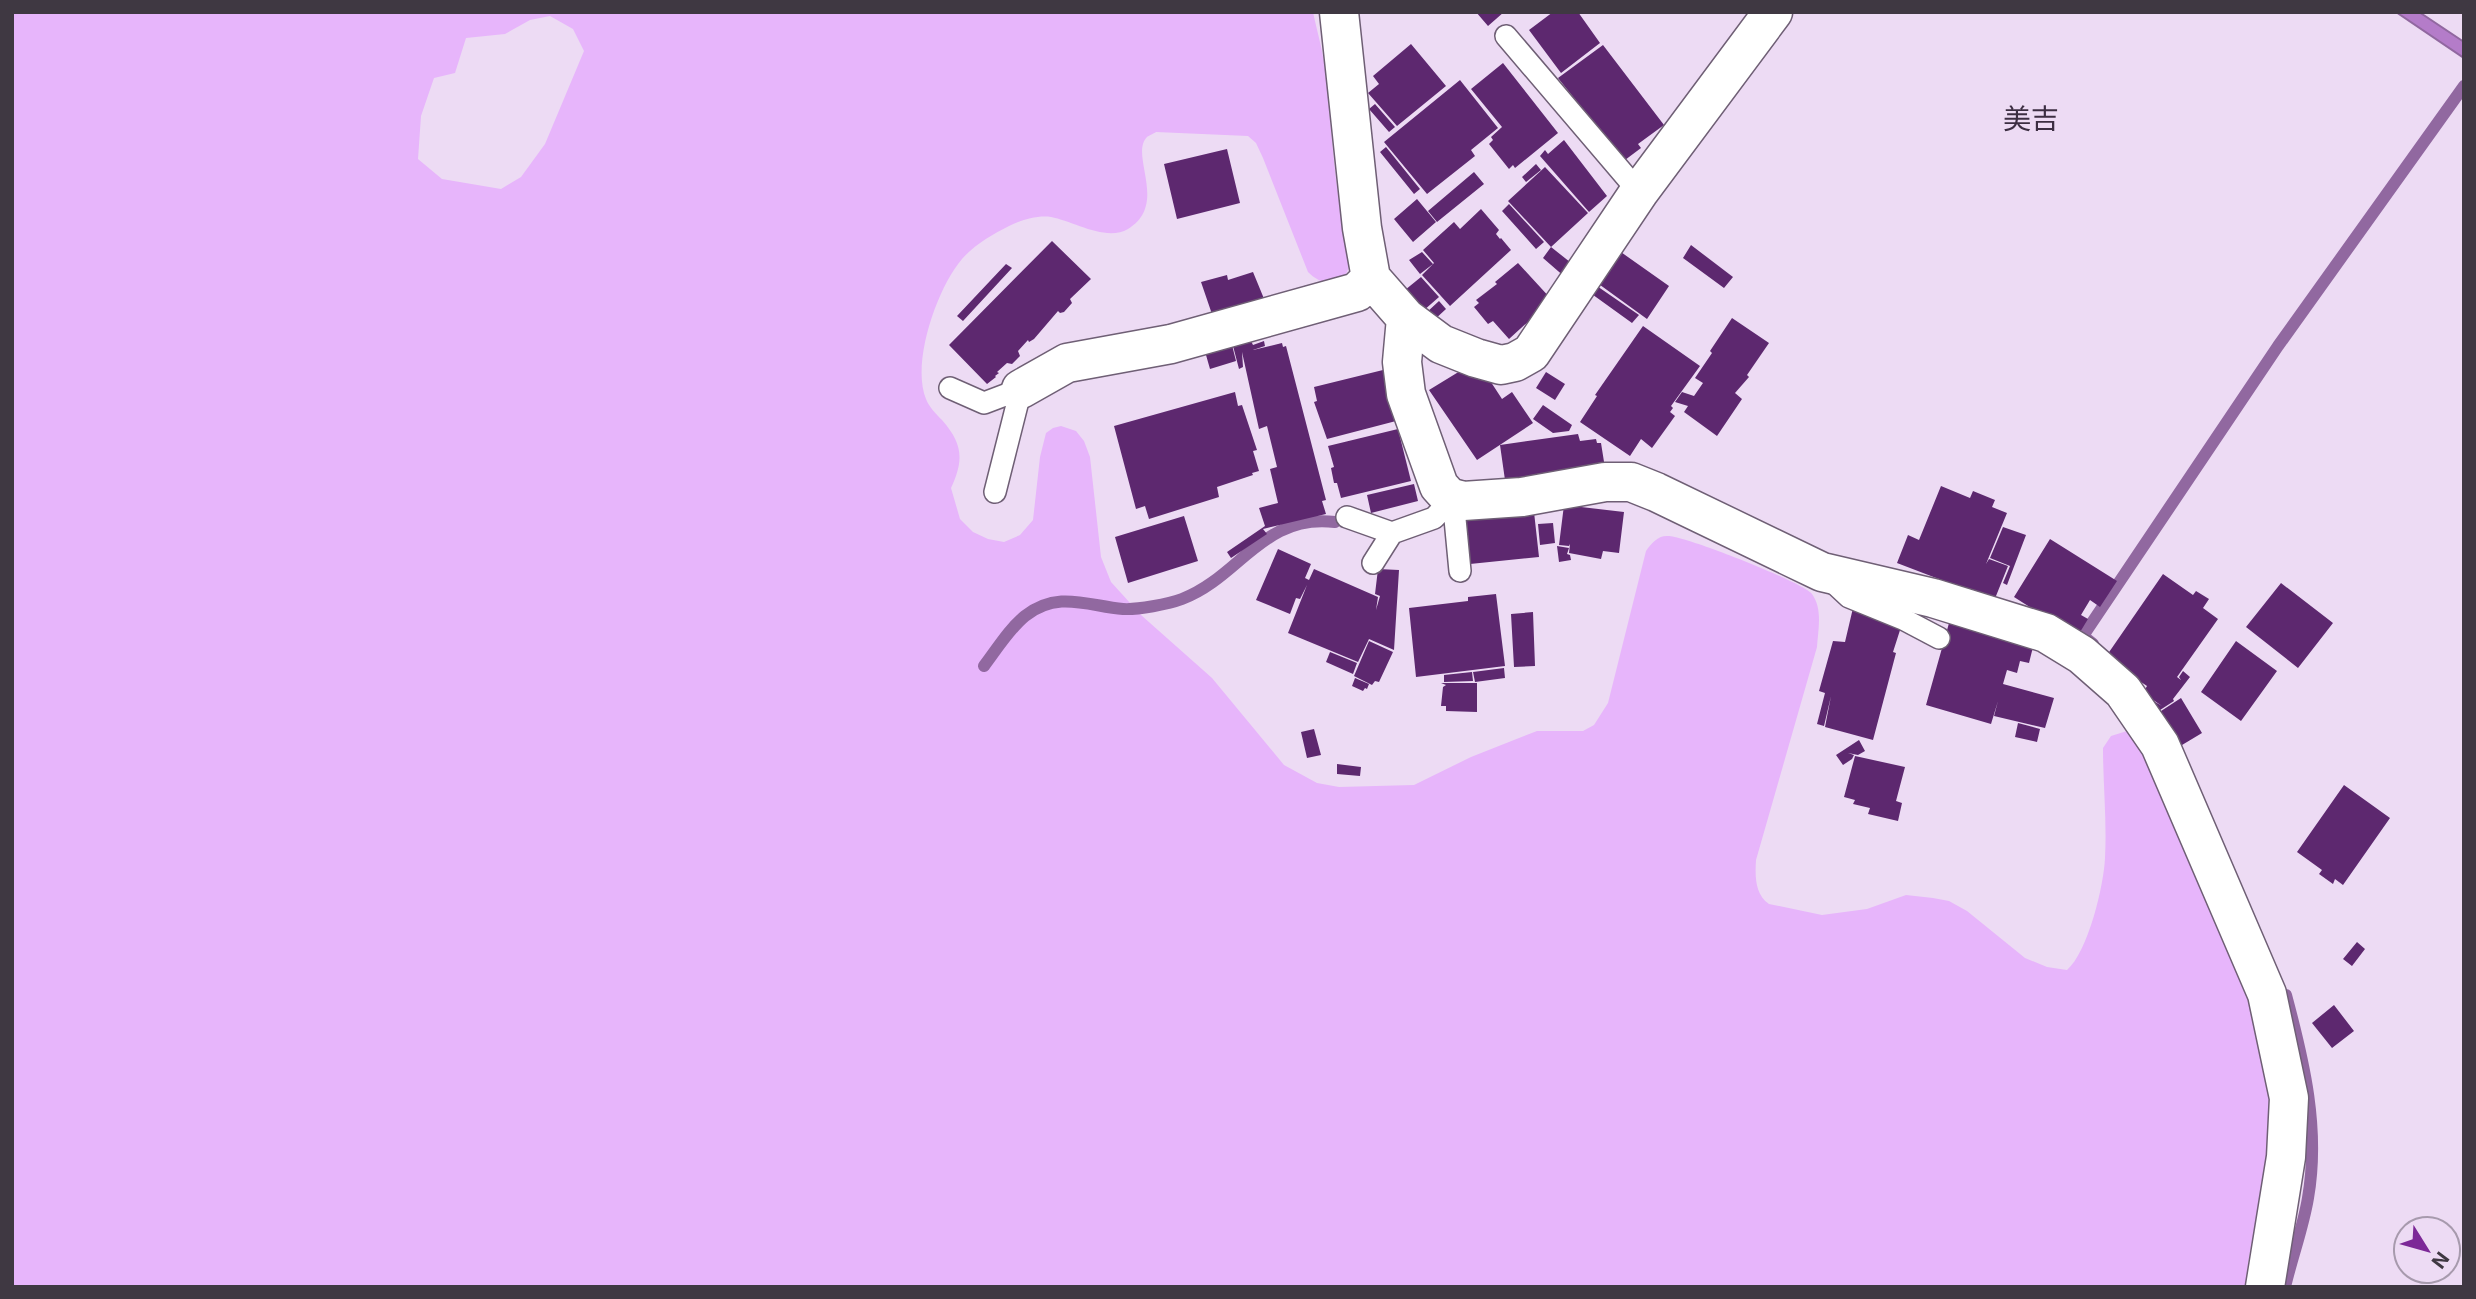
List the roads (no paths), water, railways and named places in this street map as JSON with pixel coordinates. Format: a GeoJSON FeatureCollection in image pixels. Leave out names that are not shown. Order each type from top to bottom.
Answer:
{"type":"FeatureCollection","features":[{"type":"Feature","properties":{"kind":"street"},"geometry":{"type":"LineString","coordinates":[[1339,12],[1362,228],[1371,278],[1406,318],[1441,344],[1501,365],[1515,362],[1531,353],[1639,192],[1773,12]]}},
{"type":"Feature","properties":{"kind":"street"},"geometry":{"type":"LineString","coordinates":[[1021,388],[1067,363],[1185,341],[1357,292],[1371,278]]}},
{"type":"Feature","properties":{"kind":"street"},"geometry":{"type":"LineString","coordinates":[[1406,318],[1402,362],[1406,394],[1439,486],[1449,497],[1463,501],[1522,498],[1605,482],[1632,482],[1822,572],[1933,598],[2046,633],[2085,657],[2123,691],[2160,746],[2267,993],[2289,1098],[2286,1157],[2265,1287]]}},
{"type":"Feature","properties":{"kind":"lane"},"geometry":{"type":"LineString","coordinates":[[1506,36],[1639,192]]}},
{"type":"Feature","properties":{"kind":"lane"},"geometry":{"type":"LineString","coordinates":[[950,388],[984,403],[1021,388]]}},
{"type":"Feature","properties":{"kind":"lane"},"geometry":{"type":"LineString","coordinates":[[995,492],[1021,388]]}},
{"type":"Feature","properties":{"kind":"lane"},"geometry":{"type":"LineString","coordinates":[[1373,563],[1392,533],[1434,518],[1453,498]]}},
{"type":"Feature","properties":{"kind":"lane"},"geometry":{"type":"LineString","coordinates":[[1453,498],[1460,570]]}},
{"type":"Feature","properties":{"kind":"lane"},"geometry":{"type":"LineString","coordinates":[[1347,517],[1392,533]]}},
{"type":"Feature","properties":{"kind":"lane"},"geometry":{"type":"LineString","coordinates":[[1822,572],[1849,597],[1903,619],[1939,638]]}},
{"type":"Feature","properties":{"kind":"waterway"},"geometry":{"type":"LineString","coordinates":[[2093,644],[2083,636],[2278,346],[2464,86]]}},
{"type":"Feature","properties":{"kind":"waterway"},"geometry":{"type":"LineString","coordinates":[[984,666],[1003,639],[1025,616],[1037,608],[1073,602],[1129,609],[1176,601],[1202,589],[1253,549],[1289,527],[1310,522],[1335,522]]}},
{"type":"Feature","properties":{"kind":"waterway"},"geometry":{"type":"LineString","coordinates":[[2285,1287],[2306,1209],[2312,1147],[2304,1070],[2286,995]]}},
{"type":"Feature","properties":{"kind":"district","name":"美吉"},"geometry":{"type":"Point","coordinates":[2031,119]}}]}
